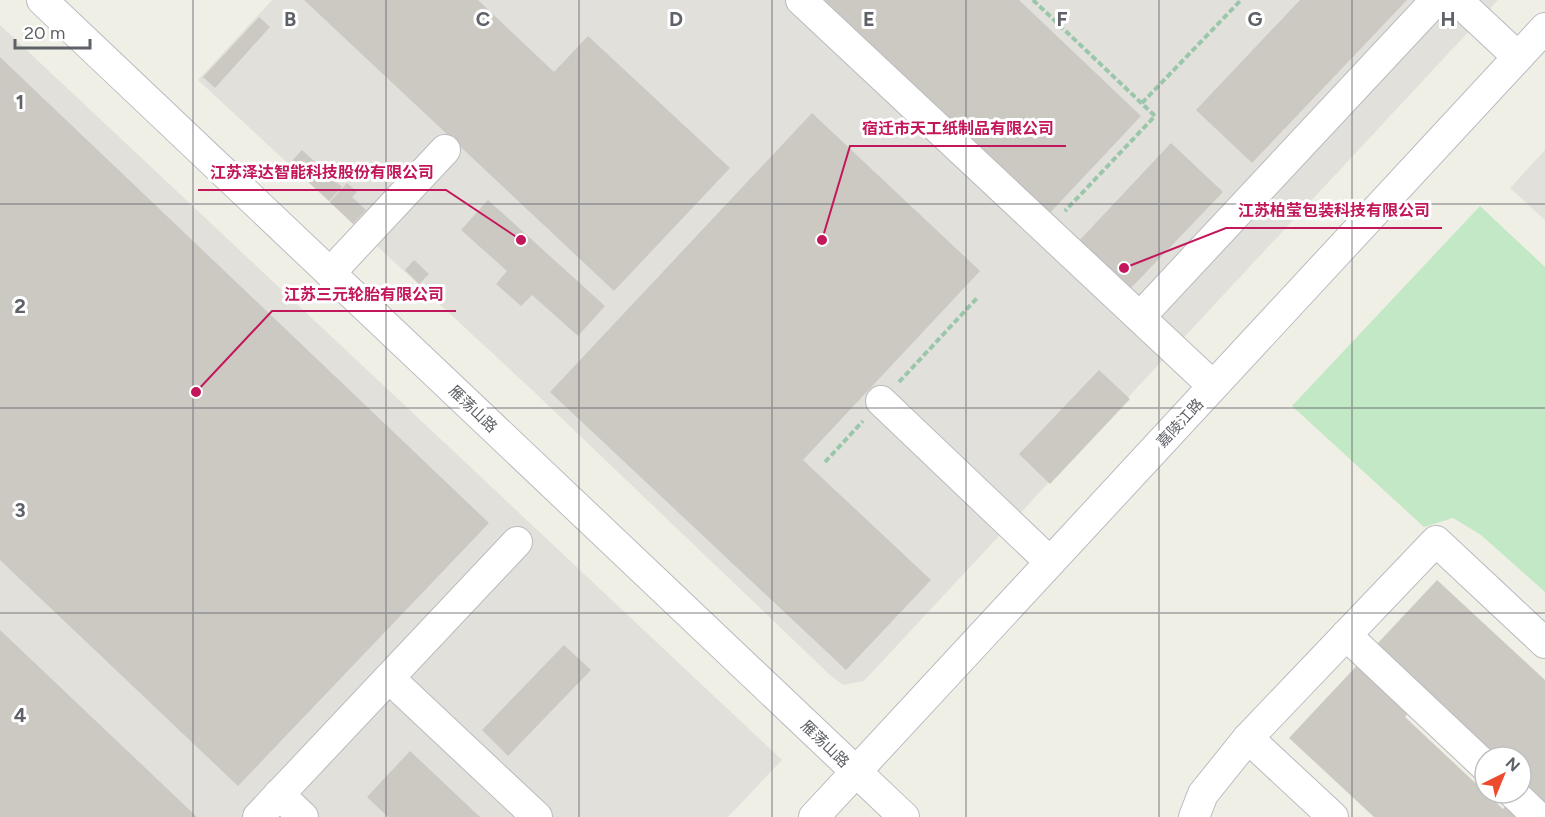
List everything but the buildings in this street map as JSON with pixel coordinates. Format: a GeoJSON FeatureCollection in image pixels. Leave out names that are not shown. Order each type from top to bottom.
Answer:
{"type":"FeatureCollection","features":[{"type":"Feature","properties":{"kind":"street","name":"雁荡山路"},"geometry":{"type":"LineString","coordinates":[[42,0],[904,817]]}},
{"type":"Feature","properties":{"kind":"street"},"geometry":{"type":"LineString","coordinates":[[801,0],[1213,387]]}},
{"type":"Feature","properties":{"kind":"street"},"geometry":{"type":"LineString","coordinates":[[1140,317],[1436,0]]}},
{"type":"Feature","properties":{"kind":"street"},"geometry":{"type":"LineString","coordinates":[[1457,0],[1518,57]]}},
{"type":"Feature","properties":{"kind":"street","name":"嘉陵江路"},"geometry":{"type":"LineString","coordinates":[[814,817],[1545,28]]}},
{"type":"Feature","properties":{"kind":"street"},"geometry":{"type":"LineString","coordinates":[[330,273],[445,150]]}},
{"type":"Feature","properties":{"kind":"street"},"geometry":{"type":"LineString","coordinates":[[881,401],[1050,562]]}},
{"type":"Feature","properties":{"kind":"street"},"geometry":{"type":"LineString","coordinates":[[1194,817],[1203,794],[1248,738],[1436,540],[1545,643]]}},
{"type":"Feature","properties":{"kind":"street"},"geometry":{"type":"LineString","coordinates":[[258,817],[517,542]]}},
{"type":"Feature","properties":{"kind":"street"},"geometry":{"type":"LineString","coordinates":[[1346,635],[1473,755]]}},
{"type":"Feature","properties":{"kind":"street"},"geometry":{"type":"LineString","coordinates":[[389,678],[537,817]]}},
{"type":"Feature","properties":{"kind":"street"},"geometry":{"type":"LineString","coordinates":[[1248,738],[1333,817]]}},
{"type":"Feature","properties":{"kind":"street"},"geometry":{"type":"LineString","coordinates":[[279,794],[303,817]]}},
{"type":"Feature","properties":{"kind":"street"},"geometry":{"type":"LineString","coordinates":[[1526,805],[1538,817]]}},
{"type":"Feature","properties":{"kind":"path"},"geometry":{"type":"LineString","coordinates":[[1033,0],[1155,116],[1047,230]]}},
{"type":"Feature","properties":{"kind":"path"},"geometry":{"type":"LineString","coordinates":[[1142,103],[1241,0]]}},
{"type":"Feature","properties":{"kind":"shaded area"},"geometry":{"type":"Polygon","coordinates":[[[272,0],[1498,0],[864,681],[843,685],[531,389],[198,80],[272,0]]]}},
{"type":"Feature","properties":{"kind":"shaded area"},"geometry":{"type":"Polygon","coordinates":[[[0,25],[782,760],[728,817],[0,817],[0,25]]]}},
{"type":"Feature","properties":{"kind":"shaded area"},"geometry":{"type":"Polygon","coordinates":[[[1545,150],[1545,220],[1510,188],[1545,150]]]}},
{"type":"Feature","properties":{"kind":"green space"},"geometry":{"type":"Polygon","coordinates":[[[1480,206],[1545,267],[1545,592],[1481,535],[1453,518],[1424,527],[1292,406],[1480,206]]]}},
{"type":"Feature","properties":{"kind":"place","name":"江苏泽达智能科技股份有限公司"},"geometry":{"type":"Point","coordinates":[521,240]}},
{"type":"Feature","properties":{"kind":"place","name":"宿迁市天工纸制品有限公司"},"geometry":{"type":"Point","coordinates":[822,240]}},
{"type":"Feature","properties":{"kind":"place","name":"江苏柏莹包装科技有限公司"},"geometry":{"type":"Point","coordinates":[1124,268]}},
{"type":"Feature","properties":{"kind":"place","name":"江苏三元轮胎有限公司"},"geometry":{"type":"Point","coordinates":[196,392]}}]}
